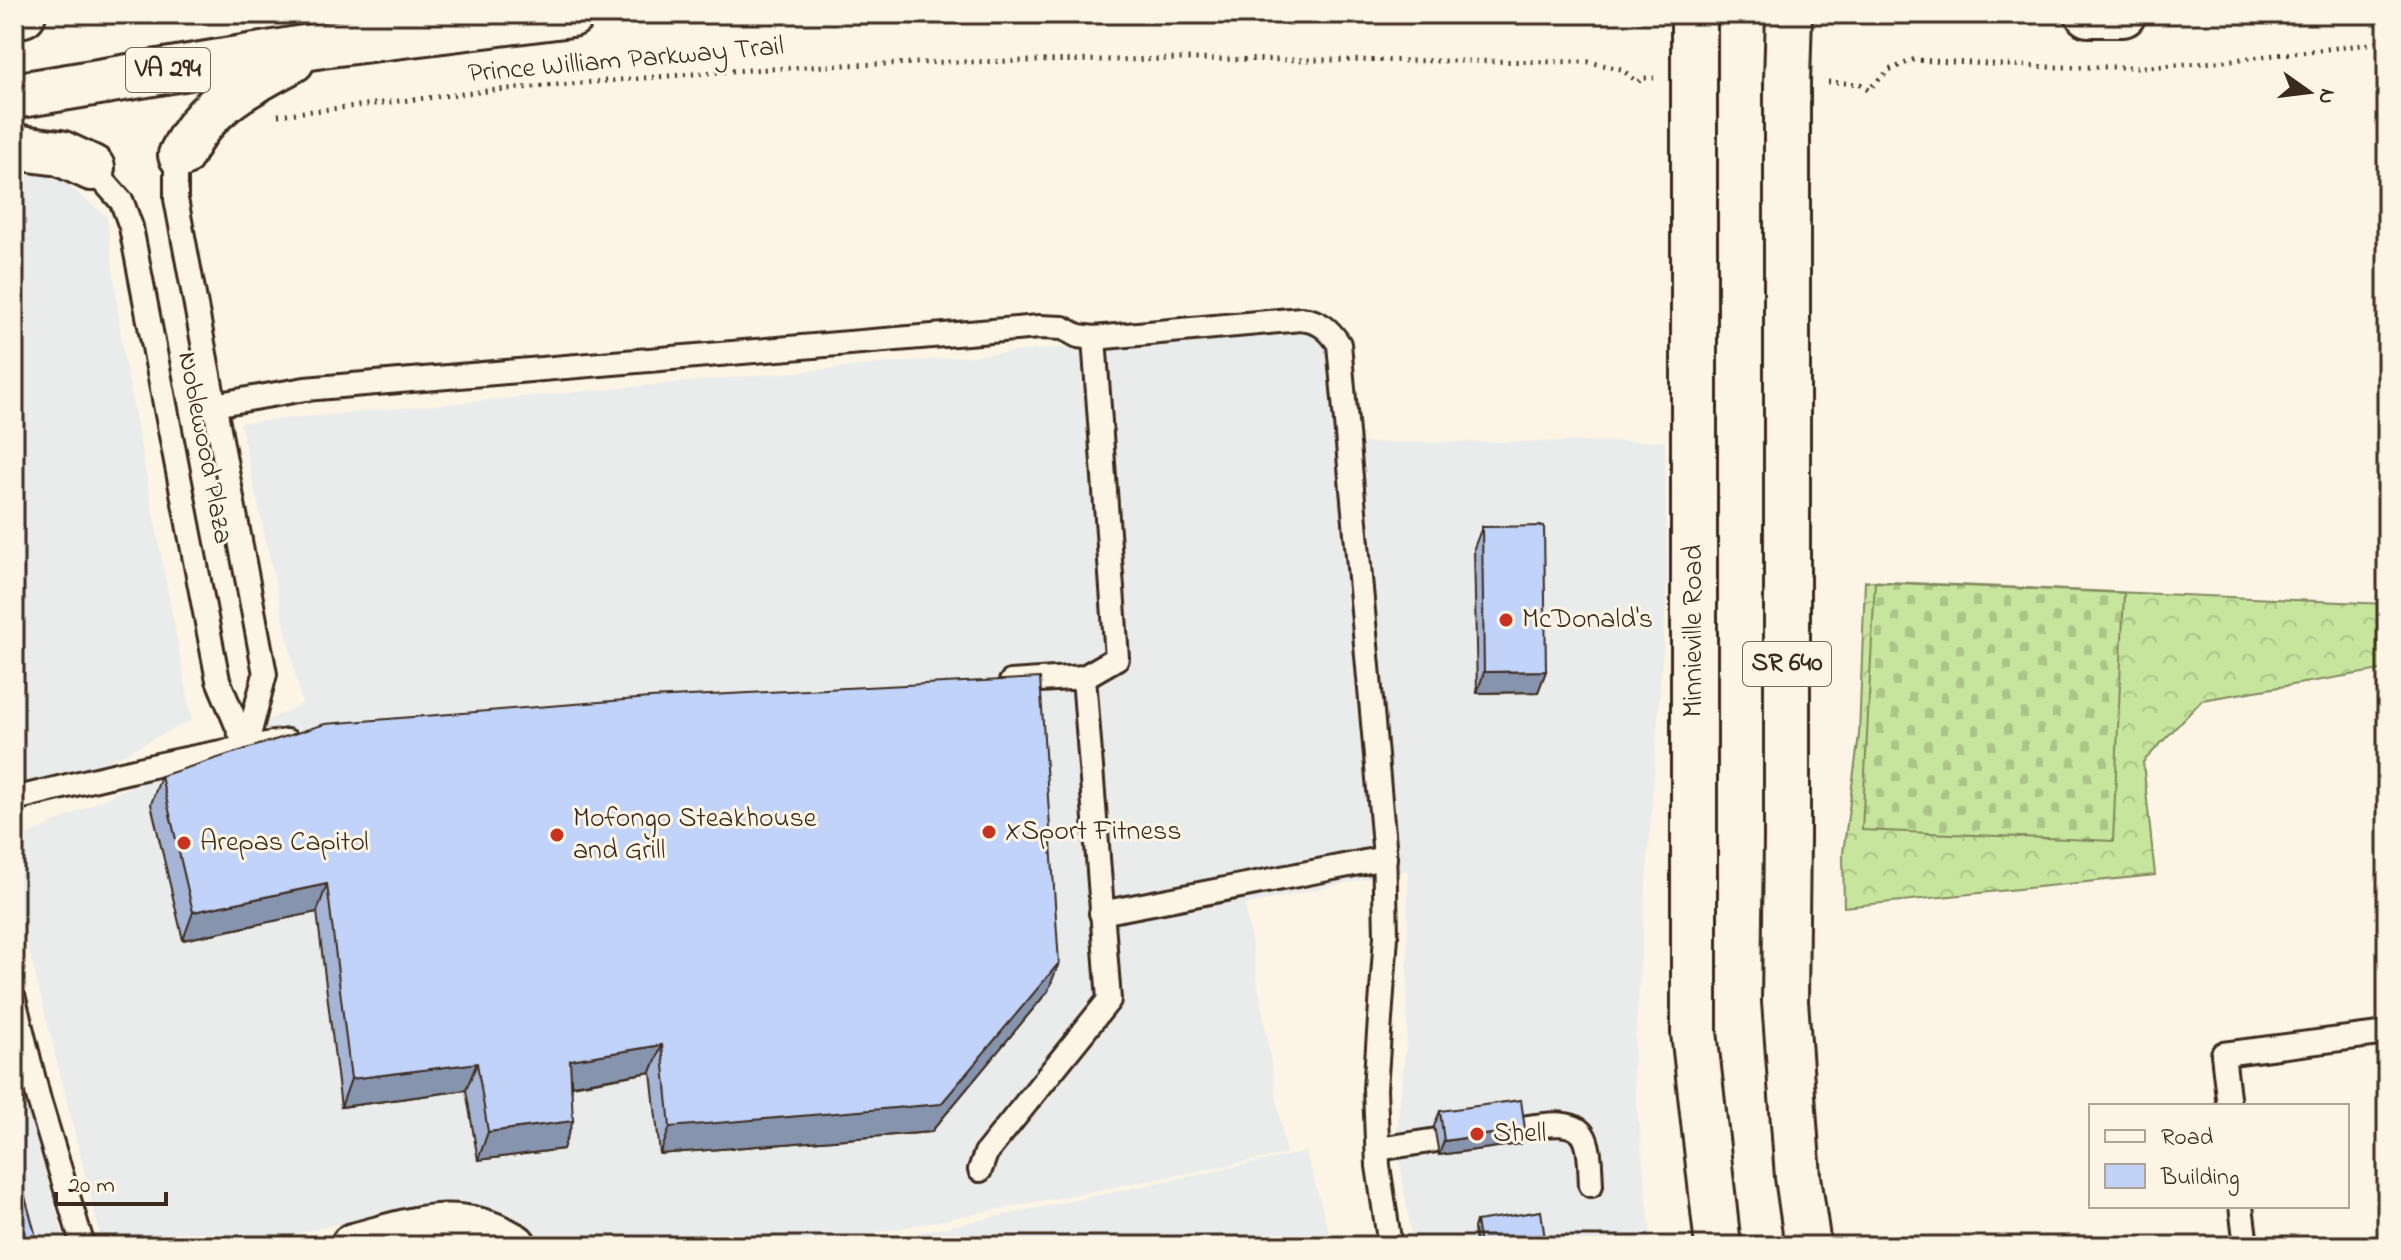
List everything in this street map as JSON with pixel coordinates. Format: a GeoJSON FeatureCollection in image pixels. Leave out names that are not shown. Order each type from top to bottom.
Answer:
{"type":"FeatureCollection","features":[{"type":"Feature","properties":{"kind":"main road"},"geometry":{"type":"LineString","coordinates":[[14,16],[23,14]]}},
{"type":"Feature","properties":{"kind":"main road","name":"VA 294"},"geometry":{"type":"LineString","coordinates":[[14,96],[322,45],[572,14]]}},
{"type":"Feature","properties":{"kind":"main road","name":"Minnieville Road"},"geometry":{"type":"LineString","coordinates":[[1694,14],[1694,1032],[1718,1246]]}},
{"type":"Feature","properties":{"kind":"main road","name":"SR 640"},"geometry":{"type":"LineString","coordinates":[[1789,14],[1785,1001],[1798,1177],[1808,1246]]}},
{"type":"Feature","properties":{"kind":"main road"},"geometry":{"type":"LineString","coordinates":[[2088,14],[2123,14]]}},
{"type":"Feature","properties":{"kind":"main road"},"geometry":{"type":"LineString","coordinates":[[181,155],[194,130],[218,105],[242,88],[322,45]]}},
{"type":"Feature","properties":{"kind":"main road"},"geometry":{"type":"LineString","coordinates":[[14,147],[60,153],[92,168]]}},
{"type":"Feature","properties":{"kind":"main road"},"geometry":{"type":"LineString","coordinates":[[353,1246],[432,1226],[464,1226],[495,1234],[514,1246]]}},
{"type":"Feature","properties":{"kind":"lane","name":"Noblewood Plaza"},"geometry":{"type":"LineString","coordinates":[[181,155],[175,182],[176,199],[265,674],[246,747]]}},
{"type":"Feature","properties":{"kind":"lane","name":"Noblewood Plaza"},"geometry":{"type":"LineString","coordinates":[[92,168],[122,202],[131,227],[218,680],[246,747]]}},
{"type":"Feature","properties":{"kind":"lane"},"geometry":{"type":"LineString","coordinates":[[214,405],[305,389],[1027,328],[1063,328],[1078,336],[1094,338],[1301,319],[1312,320],[1329,329],[1339,344],[1385,858],[1386,936],[1375,1089],[1378,1149],[1390,1246]]}},
{"type":"Feature","properties":{"kind":"lane"},"geometry":{"type":"LineString","coordinates":[[988,683],[1084,677],[1117,658],[1094,338]]}},
{"type":"Feature","properties":{"kind":"lane"},"geometry":{"type":"LineString","coordinates":[[980,1170],[986,1153],[1109,1000],[1084,677]]}},
{"type":"Feature","properties":{"kind":"lane"},"geometry":{"type":"LineString","coordinates":[[14,799],[246,747],[304,739]]}},
{"type":"Feature","properties":{"kind":"lane"},"geometry":{"type":"LineString","coordinates":[[1101,913],[1385,858]]}},
{"type":"Feature","properties":{"kind":"lane"},"geometry":{"type":"LineString","coordinates":[[14,999],[39,1100],[83,1246]]}},
{"type":"Feature","properties":{"kind":"lane"},"geometry":{"type":"LineString","coordinates":[[2229,1104],[2223,1054],[2387,1033]]}},
{"type":"Feature","properties":{"kind":"lane"},"geometry":{"type":"LineString","coordinates":[[1517,1129],[1557,1124],[1579,1131],[1586,1137],[1591,1185]]}},
{"type":"Feature","properties":{"kind":"lane"},"geometry":{"type":"LineString","coordinates":[[1378,1149],[1437,1140]]}},
{"type":"Feature","properties":{"kind":"lane"},"geometry":{"type":"LineString","coordinates":[[2241,1208],[2246,1246]]}},
{"type":"Feature","properties":{"kind":"path"},"geometry":{"type":"LineString","coordinates":[[1860,84],[1868,90],[1889,70],[1913,60],[2049,67],[2147,67],[2258,58],[2387,42]]}},
{"type":"Feature","properties":{"kind":"path","name":"Prince William Parkway Trail"},"geometry":{"type":"LineString","coordinates":[[271,116],[496,90],[730,71],[952,62],[1215,59],[1589,62],[1621,69],[1638,82],[1642,78]]}},
{"type":"Feature","properties":{"kind":"shaded area"},"geometry":{"type":"Polygon","coordinates":[[[48,169],[107,217],[123,352],[192,720],[14,808],[14,180],[48,169]]]}},
{"type":"Feature","properties":{"kind":"shaded area"},"geometry":{"type":"Polygon","coordinates":[[[1328,323],[1338,443],[1665,441],[1667,590],[1633,1071],[1652,1246],[1413,1246],[1396,1137],[1407,1037],[1408,870],[1245,905],[1286,1154],[807,1246],[554,1246],[504,1217],[383,1214],[241,1246],[103,1246],[14,889],[14,842],[302,704],[240,423],[1328,323]]]}},
{"type":"Feature","properties":{"kind":"shaded area"},"geometry":{"type":"Polygon","coordinates":[[[14,1056],[66,1246],[14,1246],[14,1056]]]}},
{"type":"Feature","properties":{"kind":"shaded area"},"geometry":{"type":"Polygon","coordinates":[[[1306,1152],[1333,1246],[855,1246],[1306,1152]]]}},
{"type":"Feature","properties":{"kind":"green space"},"geometry":{"type":"Polygon","coordinates":[[[1865,581],[2387,604],[2387,669],[2202,700],[2143,762],[2155,875],[1844,907],[1843,853],[1859,735],[1865,581]]]}},
{"type":"Feature","properties":{"kind":"green space"},"geometry":{"type":"Polygon","coordinates":[[[1875,582],[2124,593],[2113,841],[1862,830],[1875,582]]]}},
{"type":"Feature","properties":{"kind":"building","name":"McDonald's"},"geometry":{"type":"Polygon","coordinates":[[[1544,526],[1546,671],[1484,672],[1482,527],[1544,526]]]}},
{"type":"Feature","properties":{"kind":"building"},"geometry":{"type":"Polygon","coordinates":[[[1040,678],[1059,963],[941,1104],[670,1127],[662,1045],[570,1060],[573,1121],[488,1132],[477,1063],[351,1079],[327,884],[193,912],[161,776],[325,724],[650,698],[1040,678]]]}},
{"type":"Feature","properties":{"kind":"building"},"geometry":{"type":"Polygon","coordinates":[[[1521,1100],[1525,1129],[1444,1141],[1440,1111],[1521,1100]]]}},
{"type":"Feature","properties":{"kind":"building"},"geometry":{"type":"Polygon","coordinates":[[[14,1157],[37,1240],[15,1246],[14,1246],[14,1157]]]}},
{"type":"Feature","properties":{"kind":"building","name":"Shell"},"geometry":{"type":"Polygon","coordinates":[[[1541,1211],[1546,1246],[1480,1246],[1476,1221],[1541,1211]]]}},
{"type":"Feature","properties":{"kind":"place","name":"McDonald's"},"geometry":{"type":"Point","coordinates":[1506,620]}},
{"type":"Feature","properties":{"kind":"place","name":"XSport Fitness"},"geometry":{"type":"Point","coordinates":[989,832]}},
{"type":"Feature","properties":{"kind":"place","name":"Mofongo Steakhouse and Grill"},"geometry":{"type":"Point","coordinates":[557,835]}},
{"type":"Feature","properties":{"kind":"place","name":"Arepas Capitol"},"geometry":{"type":"Point","coordinates":[184,843]}},
{"type":"Feature","properties":{"kind":"place","name":"Shell"},"geometry":{"type":"Point","coordinates":[1477,1134]}}]}
